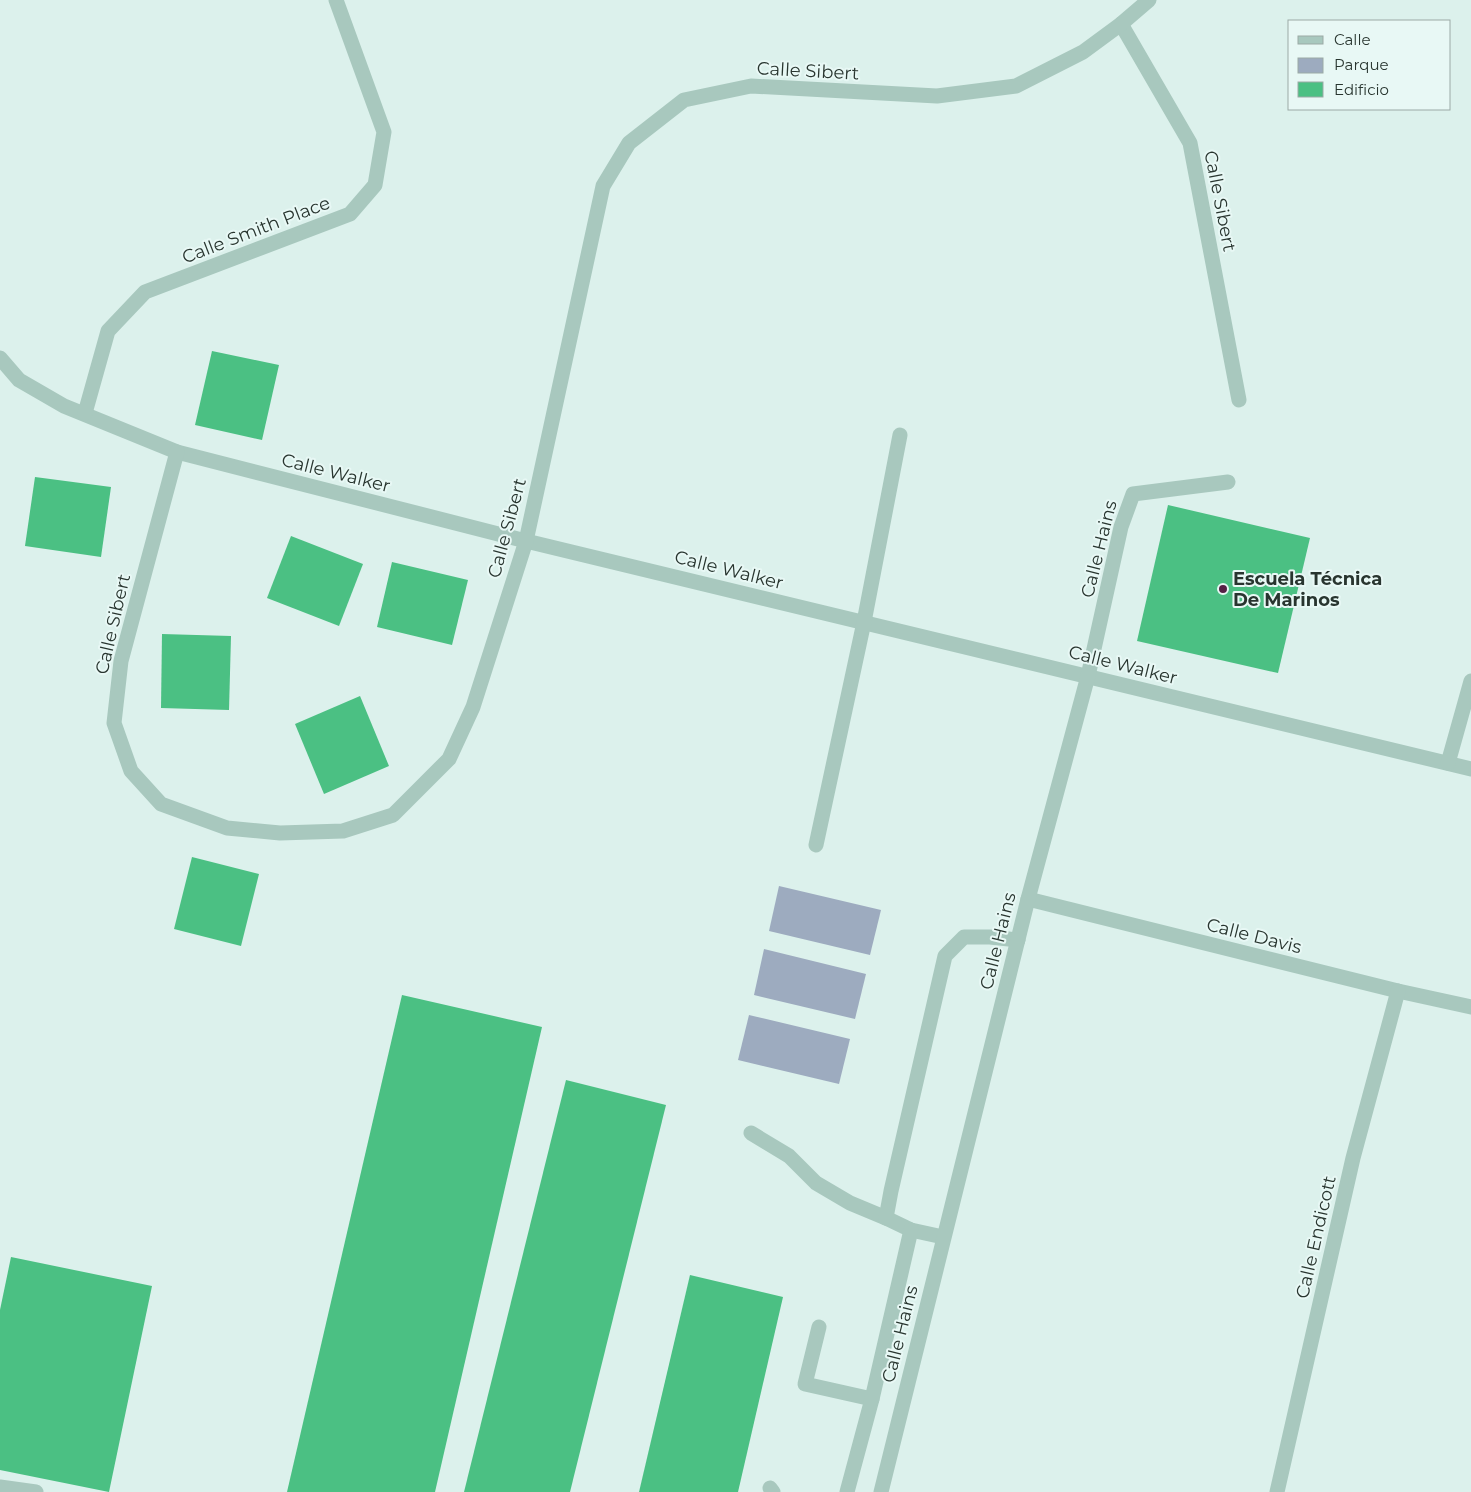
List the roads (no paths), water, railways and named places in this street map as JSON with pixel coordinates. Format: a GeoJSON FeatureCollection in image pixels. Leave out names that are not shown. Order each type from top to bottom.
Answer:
{"type":"FeatureCollection","features":[{"type":"Feature","properties":{"kind":"street","name":"Calle Smith Place"},"geometry":{"type":"LineString","coordinates":[[85,414],[108,331],[145,292],[350,214],[375,185],[384,132],[336,0]]}},
{"type":"Feature","properties":{"kind":"street","name":"Calle Sibert"},"geometry":{"type":"LineString","coordinates":[[177,452],[121,661],[114,723],[131,771],[161,804],[227,828],[280,833],[343,831],[393,815],[449,759],[473,707],[526,541],[602,186],[630,144],[684,100],[751,86],[937,96],[1016,86],[1083,52],[1121,24],[1149,0]]}},
{"type":"Feature","properties":{"kind":"street","name":"Calle Sibert"},"geometry":{"type":"LineString","coordinates":[[1121,24],[1190,143],[1239,400]]}},
{"type":"Feature","properties":{"kind":"street","name":"Calle Walker"},"geometry":{"type":"LineString","coordinates":[[0,358],[19,380],[64,406],[177,452],[526,541],[1471,768]]}},
{"type":"Feature","properties":{"kind":"street"},"geometry":{"type":"LineString","coordinates":[[816,845],[864,622],[900,435]]}},
{"type":"Feature","properties":{"kind":"street","name":"Calle Hains"},"geometry":{"type":"LineString","coordinates":[[880,1492],[1028,899],[1088,676],[1121,527],[1133,494],[1228,482]]}},
{"type":"Feature","properties":{"kind":"street"},"geometry":{"type":"LineString","coordinates":[[1448,763],[1471,681]]}},
{"type":"Feature","properties":{"kind":"street","name":"Calle Davis"},"geometry":{"type":"LineString","coordinates":[[1028,899],[1398,991],[1471,1007]]}},
{"type":"Feature","properties":{"kind":"street"},"geometry":{"type":"LineString","coordinates":[[886,1218],[945,956],[964,937],[1018,940]]}},
{"type":"Feature","properties":{"kind":"street","name":"Calle Endicott"},"geometry":{"type":"LineString","coordinates":[[1278,1492],[1353,1158],[1398,991]]}},
{"type":"Feature","properties":{"kind":"street"},"geometry":{"type":"LineString","coordinates":[[751,1133],[789,1156],[816,1183],[850,1203],[911,1230],[943,1237]]}},
{"type":"Feature","properties":{"kind":"street"},"geometry":{"type":"LineString","coordinates":[[847,1492],[872,1399],[911,1230]]}},
{"type":"Feature","properties":{"kind":"street"},"geometry":{"type":"LineString","coordinates":[[819,1326],[805,1384],[872,1399]]}},
{"type":"Feature","properties":{"kind":"street"},"geometry":{"type":"LineString","coordinates":[[0,1487],[36,1492]]}},
{"type":"Feature","properties":{"kind":"place","name":"Escuela Técnica De Marinos"},"geometry":{"type":"Point","coordinates":[1223,589]}}]}
